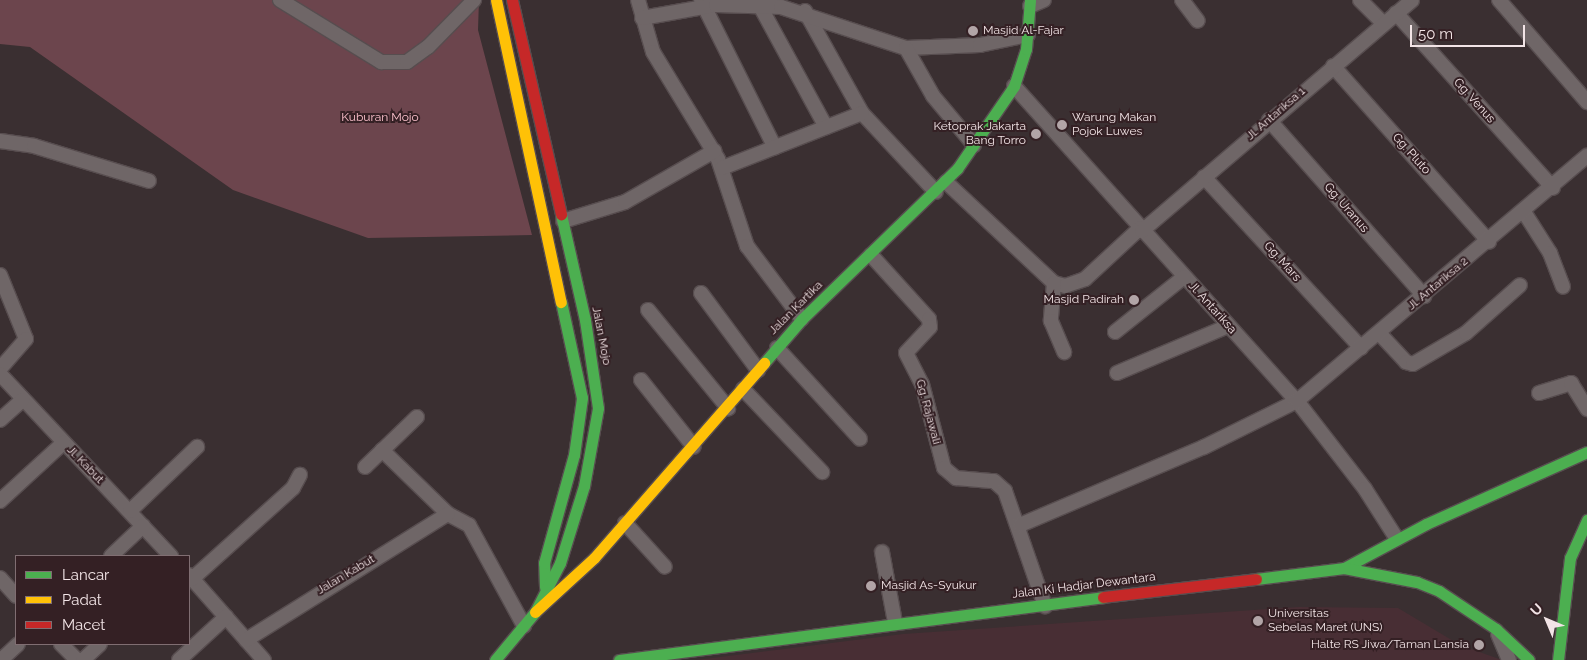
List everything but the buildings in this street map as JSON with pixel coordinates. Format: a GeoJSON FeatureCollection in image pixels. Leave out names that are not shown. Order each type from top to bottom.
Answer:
{"type":"FeatureCollection","features":[{"type":"Feature","properties":{"kind":"street"},"geometry":{"type":"LineString","coordinates":[[280,0],[380,62],[407,62],[428,47],[474,0]]}},
{"type":"Feature","properties":{"kind":"street"},"geometry":{"type":"LineString","coordinates":[[496,0],[515,96],[582,398],[574,455],[544,563],[545,587]]}},
{"type":"Feature","properties":{"kind":"street","name":"Jalan Mojo"},"geometry":{"type":"LineString","coordinates":[[495,660],[535,612],[545,587],[560,563],[584,486],[598,408],[594,370],[563,221],[512,0]]}},
{"type":"Feature","properties":{"kind":"street"},"geometry":{"type":"LineString","coordinates":[[638,0],[653,52],[714,151],[722,168],[747,246],[802,319]]}},
{"type":"Feature","properties":{"kind":"street"},"geometry":{"type":"LineString","coordinates":[[1030,3],[1044,0]]}},
{"type":"Feature","properties":{"kind":"street"},"geometry":{"type":"LineString","coordinates":[[1182,0],[1198,21]]}},
{"type":"Feature","properties":{"kind":"street"},"geometry":{"type":"LineString","coordinates":[[1360,0],[1382,23]]}},
{"type":"Feature","properties":{"kind":"street","name":"Jl. Antariksa 1"},"geometry":{"type":"LineString","coordinates":[[1054,283],[1075,285],[1204,177],[1382,23],[1412,0]]}},
{"type":"Feature","properties":{"kind":"street"},"geometry":{"type":"LineString","coordinates":[[1499,0],[1587,102]]}},
{"type":"Feature","properties":{"kind":"street"},"geometry":{"type":"LineString","coordinates":[[642,18],[703,3],[805,11],[906,48],[980,45],[1028,35]]}},
{"type":"Feature","properties":{"kind":"street"},"geometry":{"type":"LineString","coordinates":[[703,3],[775,148]]}},
{"type":"Feature","properties":{"kind":"street","name":"Jalan Kartika"},"geometry":{"type":"LineString","coordinates":[[535,612],[625,524],[728,408],[802,319],[941,187],[974,144],[1014,86],[1028,35],[1030,3]]}},
{"type":"Feature","properties":{"kind":"street"},"geometry":{"type":"LineString","coordinates":[[760,6],[826,128]]}},
{"type":"Feature","properties":{"kind":"street"},"geometry":{"type":"LineString","coordinates":[[805,11],[862,113],[941,187],[1054,283],[1051,321],[1064,352]]}},
{"type":"Feature","properties":{"kind":"street","name":"Gg. Venus"},"geometry":{"type":"LineString","coordinates":[[1396,13],[1553,188]]}},
{"type":"Feature","properties":{"kind":"street"},"geometry":{"type":"LineString","coordinates":[[906,48],[933,96],[974,144]]}},
{"type":"Feature","properties":{"kind":"street","name":"Gg. Pluto"},"geometry":{"type":"LineString","coordinates":[[1333,66],[1489,242]]}},
{"type":"Feature","properties":{"kind":"street","name":"Jl. Antariksa"},"geometry":{"type":"LineString","coordinates":[[1014,86],[1296,401],[1365,490],[1397,539]]}},
{"type":"Feature","properties":{"kind":"street"},"geometry":{"type":"LineString","coordinates":[[515,96],[532,92]]}},
{"type":"Feature","properties":{"kind":"street"},"geometry":{"type":"LineString","coordinates":[[722,168],[862,113]]}},
{"type":"Feature","properties":{"kind":"street","name":"Gg. Uranus"},"geometry":{"type":"LineString","coordinates":[[1269,120],[1424,296]]}},
{"type":"Feature","properties":{"kind":"street"},"geometry":{"type":"LineString","coordinates":[[0,141],[34,146],[150,181]]}},
{"type":"Feature","properties":{"kind":"street"},"geometry":{"type":"LineString","coordinates":[[563,221],[626,202],[714,151]]}},
{"type":"Feature","properties":{"kind":"street","name":"Jl. Antariksa 2"},"geometry":{"type":"LineString","coordinates":[[1020,525],[1204,447],[1296,401],[1553,188],[1584,166]]}},
{"type":"Feature","properties":{"kind":"street","name":"Gg. Mars"},"geometry":{"type":"LineString","coordinates":[[1204,177],[1361,348]]}},
{"type":"Feature","properties":{"kind":"street"},"geometry":{"type":"LineString","coordinates":[[1524,212],[1550,253],[1563,287]]}},
{"type":"Feature","properties":{"kind":"street","name":"Gg. Rajawali"},"geometry":{"type":"LineString","coordinates":[[871,255],[929,319],[930,328],[906,353],[922,384],[946,471],[956,478],[998,482],[1020,525]]}},
{"type":"Feature","properties":{"kind":"street"},"geometry":{"type":"LineString","coordinates":[[0,275],[26,339],[0,369]]}},
{"type":"Feature","properties":{"kind":"street"},"geometry":{"type":"LineString","coordinates":[[1115,332],[1184,277]]}},
{"type":"Feature","properties":{"kind":"street"},"geometry":{"type":"LineString","coordinates":[[1379,333],[1406,362],[1413,364],[1466,333],[1520,285]]}},
{"type":"Feature","properties":{"kind":"street"},"geometry":{"type":"LineString","coordinates":[[701,293],[758,370]]}},
{"type":"Feature","properties":{"kind":"street"},"geometry":{"type":"LineString","coordinates":[[648,310],[728,408]]}},
{"type":"Feature","properties":{"kind":"street"},"geometry":{"type":"LineString","coordinates":[[1117,373],[1228,326]]}},
{"type":"Feature","properties":{"kind":"street"},"geometry":{"type":"LineString","coordinates":[[776,348],[860,439]]}},
{"type":"Feature","properties":{"kind":"street","name":"Jl. Kabut"},"geometry":{"type":"LineString","coordinates":[[0,374],[22,400],[170,555]]}},
{"type":"Feature","properties":{"kind":"street"},"geometry":{"type":"LineString","coordinates":[[641,380],[694,447]]}},
{"type":"Feature","properties":{"kind":"street"},"geometry":{"type":"LineString","coordinates":[[1539,393],[1566,380],[1575,387],[1587,409]]}},
{"type":"Feature","properties":{"kind":"street"},"geometry":{"type":"LineString","coordinates":[[743,389],[822,472]]}},
{"type":"Feature","properties":{"kind":"street"},"geometry":{"type":"LineString","coordinates":[[0,420],[22,400]]}},
{"type":"Feature","properties":{"kind":"street"},"geometry":{"type":"LineString","coordinates":[[365,467],[417,417]]}},
{"type":"Feature","properties":{"kind":"street"},"geometry":{"type":"LineString","coordinates":[[0,501],[64,442]]}},
{"type":"Feature","properties":{"kind":"street"},"geometry":{"type":"LineString","coordinates":[[130,511],[196,447]]}},
{"type":"Feature","properties":{"kind":"street"},"geometry":{"type":"LineString","coordinates":[[382,450],[448,514],[465,520],[476,535],[498,585],[524,626]]}},
{"type":"Feature","properties":{"kind":"street"},"geometry":{"type":"LineString","coordinates":[[1344,568],[1397,539],[1587,452]]}},
{"type":"Feature","properties":{"kind":"street"},"geometry":{"type":"LineString","coordinates":[[264,660],[190,577],[286,495],[300,475]]}},
{"type":"Feature","properties":{"kind":"street","name":"Jalan Kabut"},"geometry":{"type":"LineString","coordinates":[[246,640],[448,514]]}},
{"type":"Feature","properties":{"kind":"street"},"geometry":{"type":"LineString","coordinates":[[1558,660],[1570,558],[1587,520]]}},
{"type":"Feature","properties":{"kind":"street"},"geometry":{"type":"LineString","coordinates":[[625,524],[666,567]]}},
{"type":"Feature","properties":{"kind":"street"},"geometry":{"type":"LineString","coordinates":[[1020,525],[1045,606]]}},
{"type":"Feature","properties":{"kind":"street"},"geometry":{"type":"LineString","coordinates":[[112,555],[143,526]]}},
{"type":"Feature","properties":{"kind":"street"},"geometry":{"type":"LineString","coordinates":[[882,552],[895,622]]}},
{"type":"Feature","properties":{"kind":"street","name":"Jalan Ki Hadjar Dewantara"},"geometry":{"type":"LineString","coordinates":[[618,660],[895,622],[1045,606],[1344,568],[1417,582],[1468,608],[1496,629],[1529,660]]}},
{"type":"Feature","properties":{"kind":"street"},"geometry":{"type":"LineString","coordinates":[[0,579],[15,595]]}},
{"type":"Feature","properties":{"kind":"street"},"geometry":{"type":"LineString","coordinates":[[179,660],[226,616]]}},
{"type":"Feature","properties":{"kind":"street"},"geometry":{"type":"LineString","coordinates":[[1496,629],[1509,660]]}},
{"type":"Feature","properties":{"kind":"street"},"geometry":{"type":"LineString","coordinates":[[0,660],[17,645]]}},
{"type":"Feature","properties":{"kind":"street"},"geometry":{"type":"LineString","coordinates":[[62,645],[77,660]]}},
{"type":"Feature","properties":{"kind":"street"},"geometry":{"type":"LineString","coordinates":[[83,660],[99,645]]}},
{"type":"Feature","properties":{"kind":"shaded area","name":"Universitas Sebelas Maret (UNS)"},"geometry":{"type":"Polygon","coordinates":[[[1299,607],[1398,608],[1460,645],[1502,660],[696,660],[903,634],[1299,607]]]}},
{"type":"Feature","properties":{"kind":"green space","name":"Kuburan Mojo"},"geometry":{"type":"Polygon","coordinates":[[[0,0],[479,0],[478,30],[532,235],[368,238],[233,190],[30,47],[0,44],[0,0]]]}},
{"type":"Feature","properties":{"kind":"traffic: fast"},"geometry":{"type":"LineString","coordinates":[[764,363],[802,319],[957,169],[1014,86],[1026,49],[1030,0]]}},
{"type":"Feature","properties":{"kind":"traffic: fast"},"geometry":{"type":"LineString","coordinates":[[495,660],[535,612],[560,563],[584,486],[598,408],[585,320],[561,214]]}},
{"type":"Feature","properties":{"kind":"traffic: fast"},"geometry":{"type":"LineString","coordinates":[[545,587],[544,563],[574,455],[582,398],[561,302]]}},
{"type":"Feature","properties":{"kind":"traffic: fast"},"geometry":{"type":"LineString","coordinates":[[1344,568],[1426,524],[1587,452]]}},
{"type":"Feature","properties":{"kind":"traffic: fast"},"geometry":{"type":"LineString","coordinates":[[1558,660],[1570,558],[1587,520]]}},
{"type":"Feature","properties":{"kind":"traffic: fast"},"geometry":{"type":"LineString","coordinates":[[1256,579],[1344,568],[1417,582],[1439,591],[1496,629],[1529,660]]}},
{"type":"Feature","properties":{"kind":"traffic: fast"},"geometry":{"type":"LineString","coordinates":[[619,660],[1103,597]]}},
{"type":"Feature","properties":{"kind":"traffic: slow"},"geometry":{"type":"LineString","coordinates":[[496,0],[561,302]]}},
{"type":"Feature","properties":{"kind":"traffic: slow"},"geometry":{"type":"LineString","coordinates":[[535,612],[594,558],[764,363]]}},
{"type":"Feature","properties":{"kind":"traffic: jam"},"geometry":{"type":"LineString","coordinates":[[512,0],[561,214]]}},
{"type":"Feature","properties":{"kind":"traffic: jam"},"geometry":{"type":"LineString","coordinates":[[1103,597],[1256,579]]}},
{"type":"Feature","properties":{"kind":"place","name":"Masjid Al-Fajar"},"geometry":{"type":"Point","coordinates":[973,31]}},
{"type":"Feature","properties":{"kind":"place","name":"Warung Makan Pojok Luwes"},"geometry":{"type":"Point","coordinates":[1062,125]}},
{"type":"Feature","properties":{"kind":"place","name":"Ketoprak Jakarta Bang Torro"},"geometry":{"type":"Point","coordinates":[1036,134]}},
{"type":"Feature","properties":{"kind":"place","name":"Masjid Padirah"},"geometry":{"type":"Point","coordinates":[1134,300]}},
{"type":"Feature","properties":{"kind":"place","name":"Masjid As-Syukur"},"geometry":{"type":"Point","coordinates":[871,586]}},
{"type":"Feature","properties":{"kind":"place","name":"Universitas Sebelas Maret (UNS)"},"geometry":{"type":"Point","coordinates":[1258,621]}},
{"type":"Feature","properties":{"kind":"place","name":"Halte RS Jiwa/Taman Lansia"},"geometry":{"type":"Point","coordinates":[1479,645]}}]}
